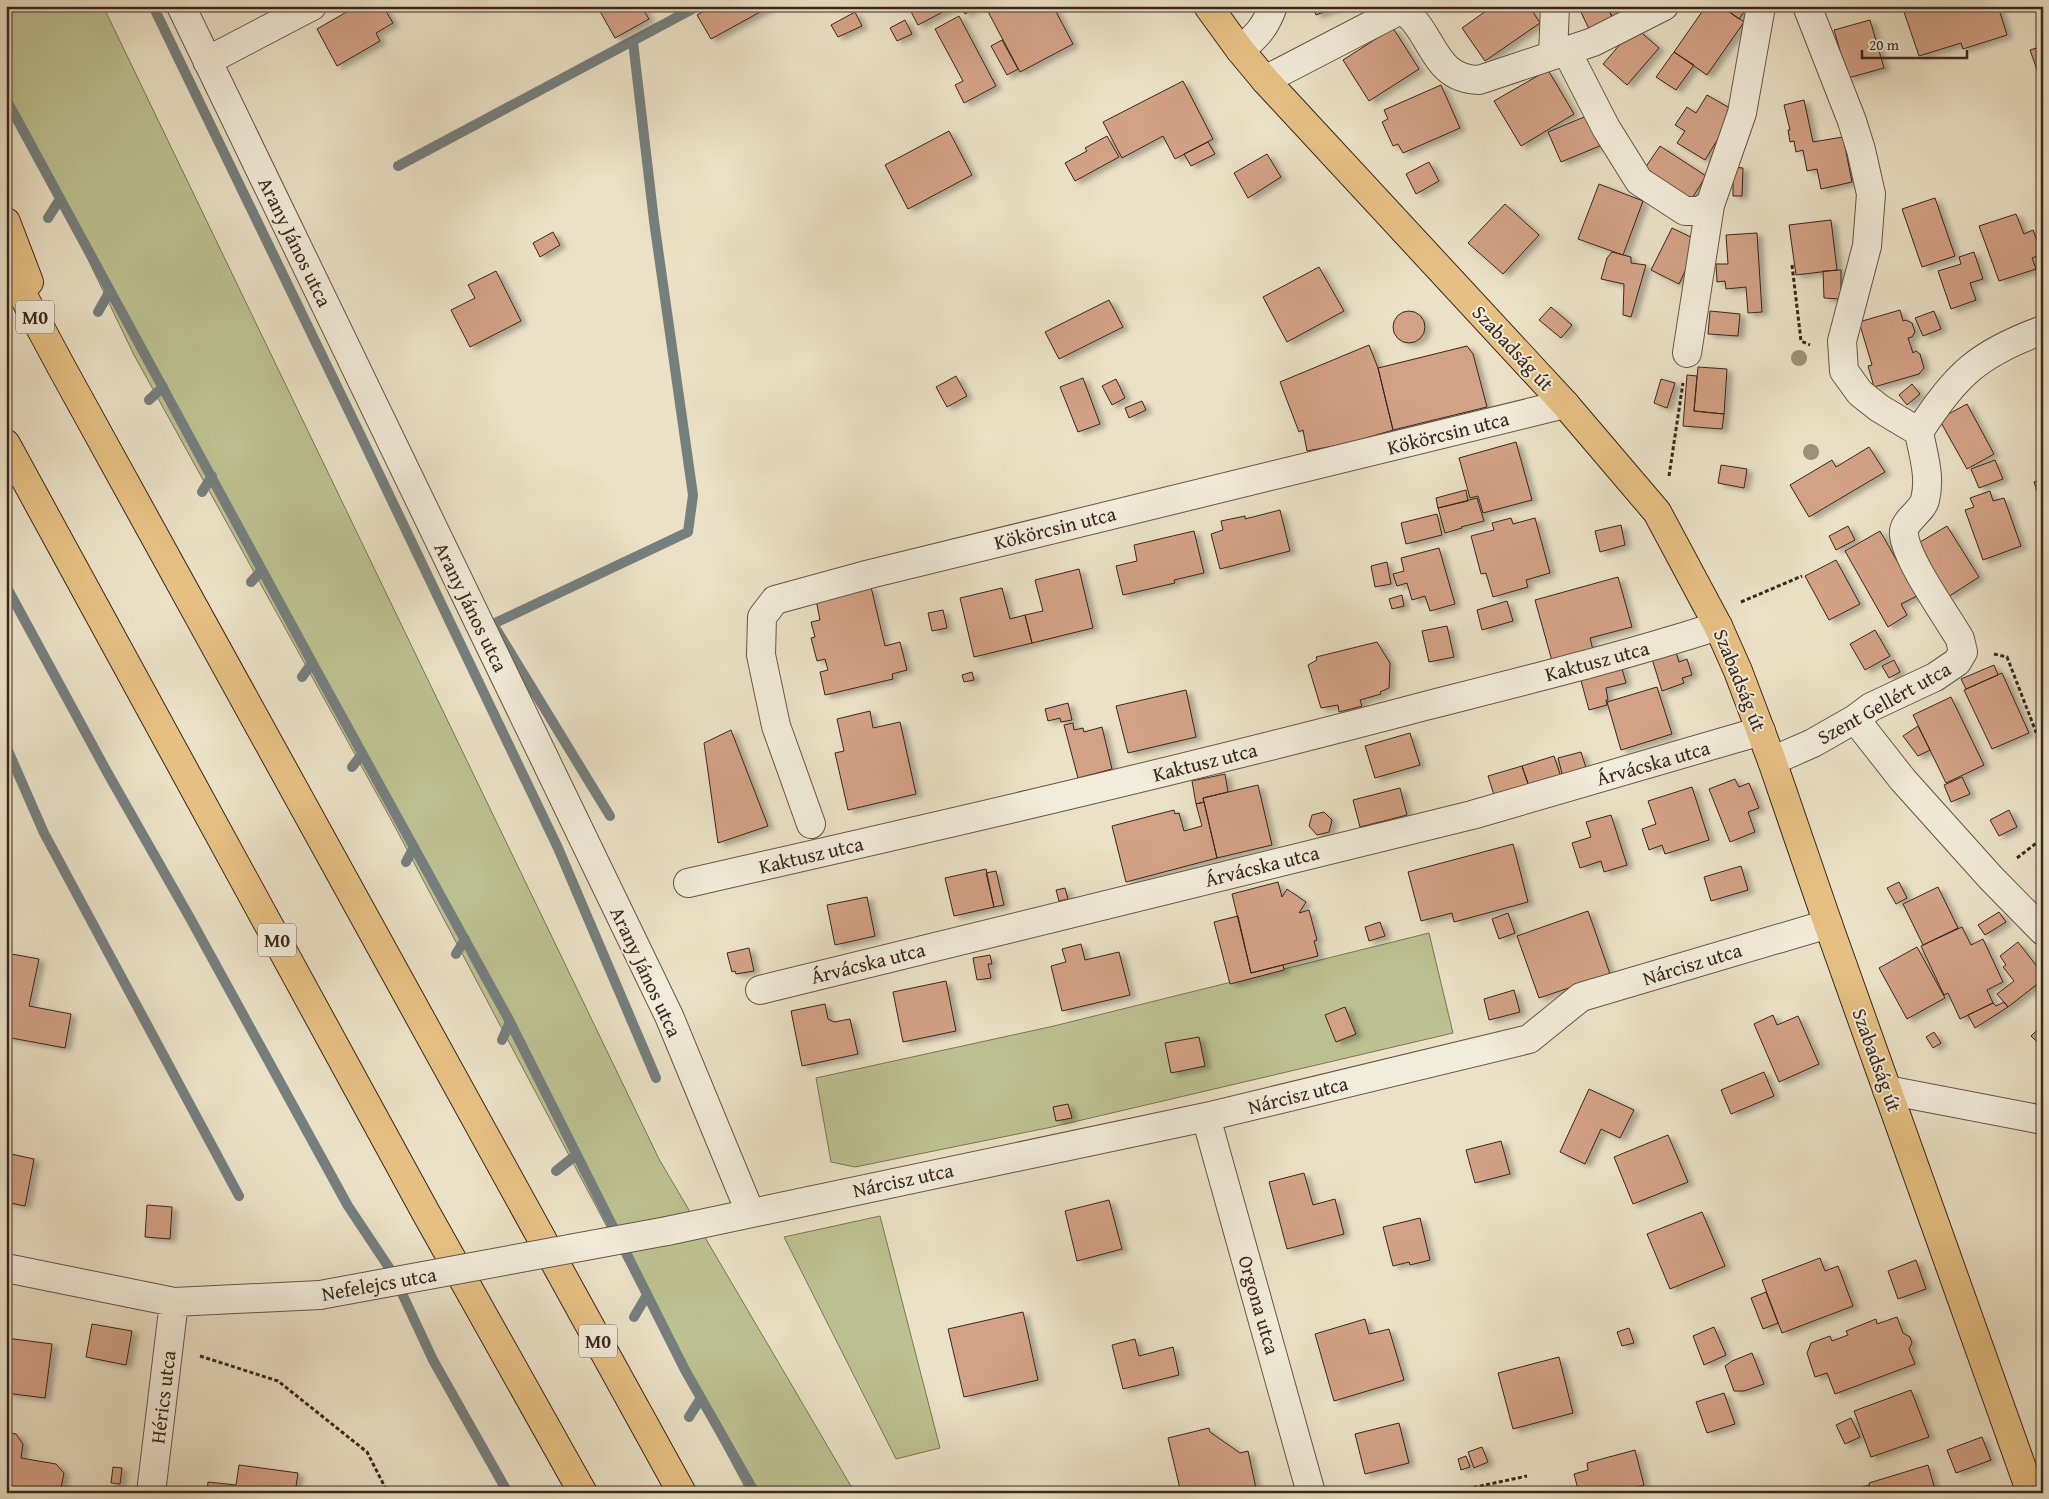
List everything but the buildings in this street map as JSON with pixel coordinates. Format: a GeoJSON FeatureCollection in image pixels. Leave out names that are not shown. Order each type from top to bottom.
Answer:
{"type":"FeatureCollection","features":[{"type":"Feature","properties":{"kind":"main road","name":"Szabadság út"},"geometry":{"type":"LineString","coordinates":[[1208,6],[1265,80],[1565,404],[1657,512],[1718,626],[1761,731],[2031,1493]]}},
{"type":"Feature","properties":{"kind":"main road"},"geometry":{"type":"LineString","coordinates":[[6,222],[63,370]]}},
{"type":"Feature","properties":{"kind":"main road","name":"M0"},"geometry":{"type":"LineString","coordinates":[[6,264],[682,1493]]}},
{"type":"Feature","properties":{"kind":"main road","name":"M0"},"geometry":{"type":"LineString","coordinates":[[6,444],[426,1213],[583,1493]]}},
{"type":"Feature","properties":{"kind":"main road"},"geometry":{"type":"LineString","coordinates":[[6,468],[38,500]]}},
{"type":"Feature","properties":{"kind":"street","name":"Arany János utca"},"geometry":{"type":"LineString","coordinates":[[181,6],[669,1016],[750,1212]]}},
{"type":"Feature","properties":{"kind":"street"},"geometry":{"type":"LineString","coordinates":[[208,61],[312,6]]}},
{"type":"Feature","properties":{"kind":"street"},"geometry":{"type":"LineString","coordinates":[[1240,50],[1260,32],[1268,21],[1274,6]]}},
{"type":"Feature","properties":{"kind":"street"},"geometry":{"type":"LineString","coordinates":[[1555,6],[1560,54],[1639,181],[1685,211],[1699,211],[1710,205]]}},
{"type":"Feature","properties":{"kind":"street"},"geometry":{"type":"LineString","coordinates":[[1265,80],[1402,10],[1422,31],[1444,66],[1456,76],[1468,80],[1478,80],[1593,42],[1664,6]]}},
{"type":"Feature","properties":{"kind":"street"},"geometry":{"type":"LineString","coordinates":[[1687,353],[1710,205],[1737,133],[1761,6]]}},
{"type":"Feature","properties":{"kind":"street"},"geometry":{"type":"LineString","coordinates":[[1807,6],[1852,121],[1871,194],[1867,246],[1842,341],[1844,371],[1860,393],[1879,408],[1919,432],[1940,399],[1957,380],[1976,364],[1991,352],[2014,340],[2043,330]]}},
{"type":"Feature","properties":{"kind":"street","name":"Kökörcsin utca"},"geometry":{"type":"LineString","coordinates":[[812,824],[776,726],[761,655],[762,617],[776,600],[899,567],[1565,404]]}},
{"type":"Feature","properties":{"kind":"street","name":"Szent Gellért utca"},"geometry":{"type":"LineString","coordinates":[[1772,761],[1812,743],[1856,719],[1870,707],[1934,677],[1957,662],[1963,652],[1960,639],[1912,557],[1904,534],[1905,527],[1925,502],[1928,481],[1919,432]]}},
{"type":"Feature","properties":{"kind":"street","name":"Kaktusz utca"},"geometry":{"type":"LineString","coordinates":[[688,883],[1131,780],[1346,727],[1575,667],[1718,626]]}},
{"type":"Feature","properties":{"kind":"street"},"geometry":{"type":"LineString","coordinates":[[1856,719],[1903,780],[1991,878],[2043,931]]}},
{"type":"Feature","properties":{"kind":"street","name":"Árvácska utca"},"geometry":{"type":"LineString","coordinates":[[760,990],[1472,815],[1761,731]]}},
{"type":"Feature","properties":{"kind":"street","name":"Nárcisz utca"},"geometry":{"type":"LineString","coordinates":[[750,1212],[1206,1117],[1529,1039],[1581,997],[1828,924]]}},
{"type":"Feature","properties":{"kind":"street"},"geometry":{"type":"LineString","coordinates":[[1888,1090],[2043,1120]]}},
{"type":"Feature","properties":{"kind":"street","name":"Orgona utca"},"geometry":{"type":"LineString","coordinates":[[1206,1117],[1311,1493]]}},
{"type":"Feature","properties":{"kind":"street","name":"Nefelejcs utca"},"geometry":{"type":"LineString","coordinates":[[6,1268],[174,1302],[320,1295],[666,1231],[750,1212]]}},
{"type":"Feature","properties":{"kind":"street","name":"Hérics utca"},"geometry":{"type":"LineString","coordinates":[[151,1493],[174,1302]]}},
{"type":"Feature","properties":{"kind":"path"},"geometry":{"type":"LineString","coordinates":[[1792,265],[1801,341],[1818,348]]}},
{"type":"Feature","properties":{"kind":"path"},"geometry":{"type":"LineString","coordinates":[[1657,512],[1668,488],[1687,353]]}},
{"type":"Feature","properties":{"kind":"path"},"geometry":{"type":"LineString","coordinates":[[1736,604],[1802,576]]}},
{"type":"Feature","properties":{"kind":"path"},"geometry":{"type":"LineString","coordinates":[[1963,652],[1996,654],[2007,657],[2043,750]]}},
{"type":"Feature","properties":{"kind":"path"},"geometry":{"type":"LineString","coordinates":[[169,1346],[278,1381],[367,1452],[388,1493]]}},
{"type":"Feature","properties":{"kind":"path"},"geometry":{"type":"LineString","coordinates":[[1448,1493],[1527,1476]]}},
{"type":"Feature","properties":{"kind":"green space"},"geometry":{"type":"Polygon","coordinates":[[[6,6],[103,6],[659,1159],[855,1493],[748,1493],[394,825],[134,355],[6,89],[6,6]]]}},
{"type":"Feature","properties":{"kind":"green space"},"geometry":{"type":"Polygon","coordinates":[[[1429,933],[1453,1033],[1052,1127],[855,1167],[831,1162],[816,1078],[1054,1026],[1429,933]]]}},
{"type":"Feature","properties":{"kind":"green space"},"geometry":{"type":"Polygon","coordinates":[[[880,1216],[940,1448],[896,1459],[784,1237],[880,1216]]]}},
{"type":"Feature","properties":{"kind":"waterway"},"geometry":{"type":"LineString","coordinates":[[153,6],[558,848],[656,1078]]}},
{"type":"Feature","properties":{"kind":"waterway"},"geometry":{"type":"LineString","coordinates":[[398,166],[698,6]]}},
{"type":"Feature","properties":{"kind":"waterway"},"geometry":{"type":"LineString","coordinates":[[610,816],[493,624],[688,532],[693,495],[654,221],[633,42]]}},
{"type":"Feature","properties":{"kind":"waterway"},"geometry":{"type":"LineString","coordinates":[[6,99],[314,666],[508,1018],[685,1370],[755,1493]]}},
{"type":"Feature","properties":{"kind":"waterway"},"geometry":{"type":"LineString","coordinates":[[48,218],[60,199]]}},
{"type":"Feature","properties":{"kind":"waterway"},"geometry":{"type":"LineString","coordinates":[[98,312],[110,291]]}},
{"type":"Feature","properties":{"kind":"waterway"},"geometry":{"type":"LineString","coordinates":[[149,400],[163,387]]}},
{"type":"Feature","properties":{"kind":"waterway"},"geometry":{"type":"LineString","coordinates":[[202,492],[212,476]]}},
{"type":"Feature","properties":{"kind":"waterway"},"geometry":{"type":"LineString","coordinates":[[251,582],[262,570]]}},
{"type":"Feature","properties":{"kind":"waterway"},"geometry":{"type":"LineString","coordinates":[[6,586],[348,1206],[392,1272],[433,1360],[508,1493]]}},
{"type":"Feature","properties":{"kind":"waterway"},"geometry":{"type":"LineString","coordinates":[[302,677],[312,663]]}},
{"type":"Feature","properties":{"kind":"waterway"},"geometry":{"type":"LineString","coordinates":[[6,746],[44,833],[239,1196]]}},
{"type":"Feature","properties":{"kind":"waterway"},"geometry":{"type":"LineString","coordinates":[[352,767],[362,754]]}},
{"type":"Feature","properties":{"kind":"waterway"},"geometry":{"type":"LineString","coordinates":[[406,862],[414,847]]}},
{"type":"Feature","properties":{"kind":"waterway"},"geometry":{"type":"LineString","coordinates":[[456,954],[465,939]]}},
{"type":"Feature","properties":{"kind":"waterway"},"geometry":{"type":"LineString","coordinates":[[502,1040],[510,1022]]}},
{"type":"Feature","properties":{"kind":"waterway"},"geometry":{"type":"LineString","coordinates":[[556,1171],[576,1155]]}},
{"type":"Feature","properties":{"kind":"waterway"},"geometry":{"type":"LineString","coordinates":[[634,1317],[647,1295]]}},
{"type":"Feature","properties":{"kind":"waterway"},"geometry":{"type":"LineString","coordinates":[[689,1417],[701,1398]]}}]}
